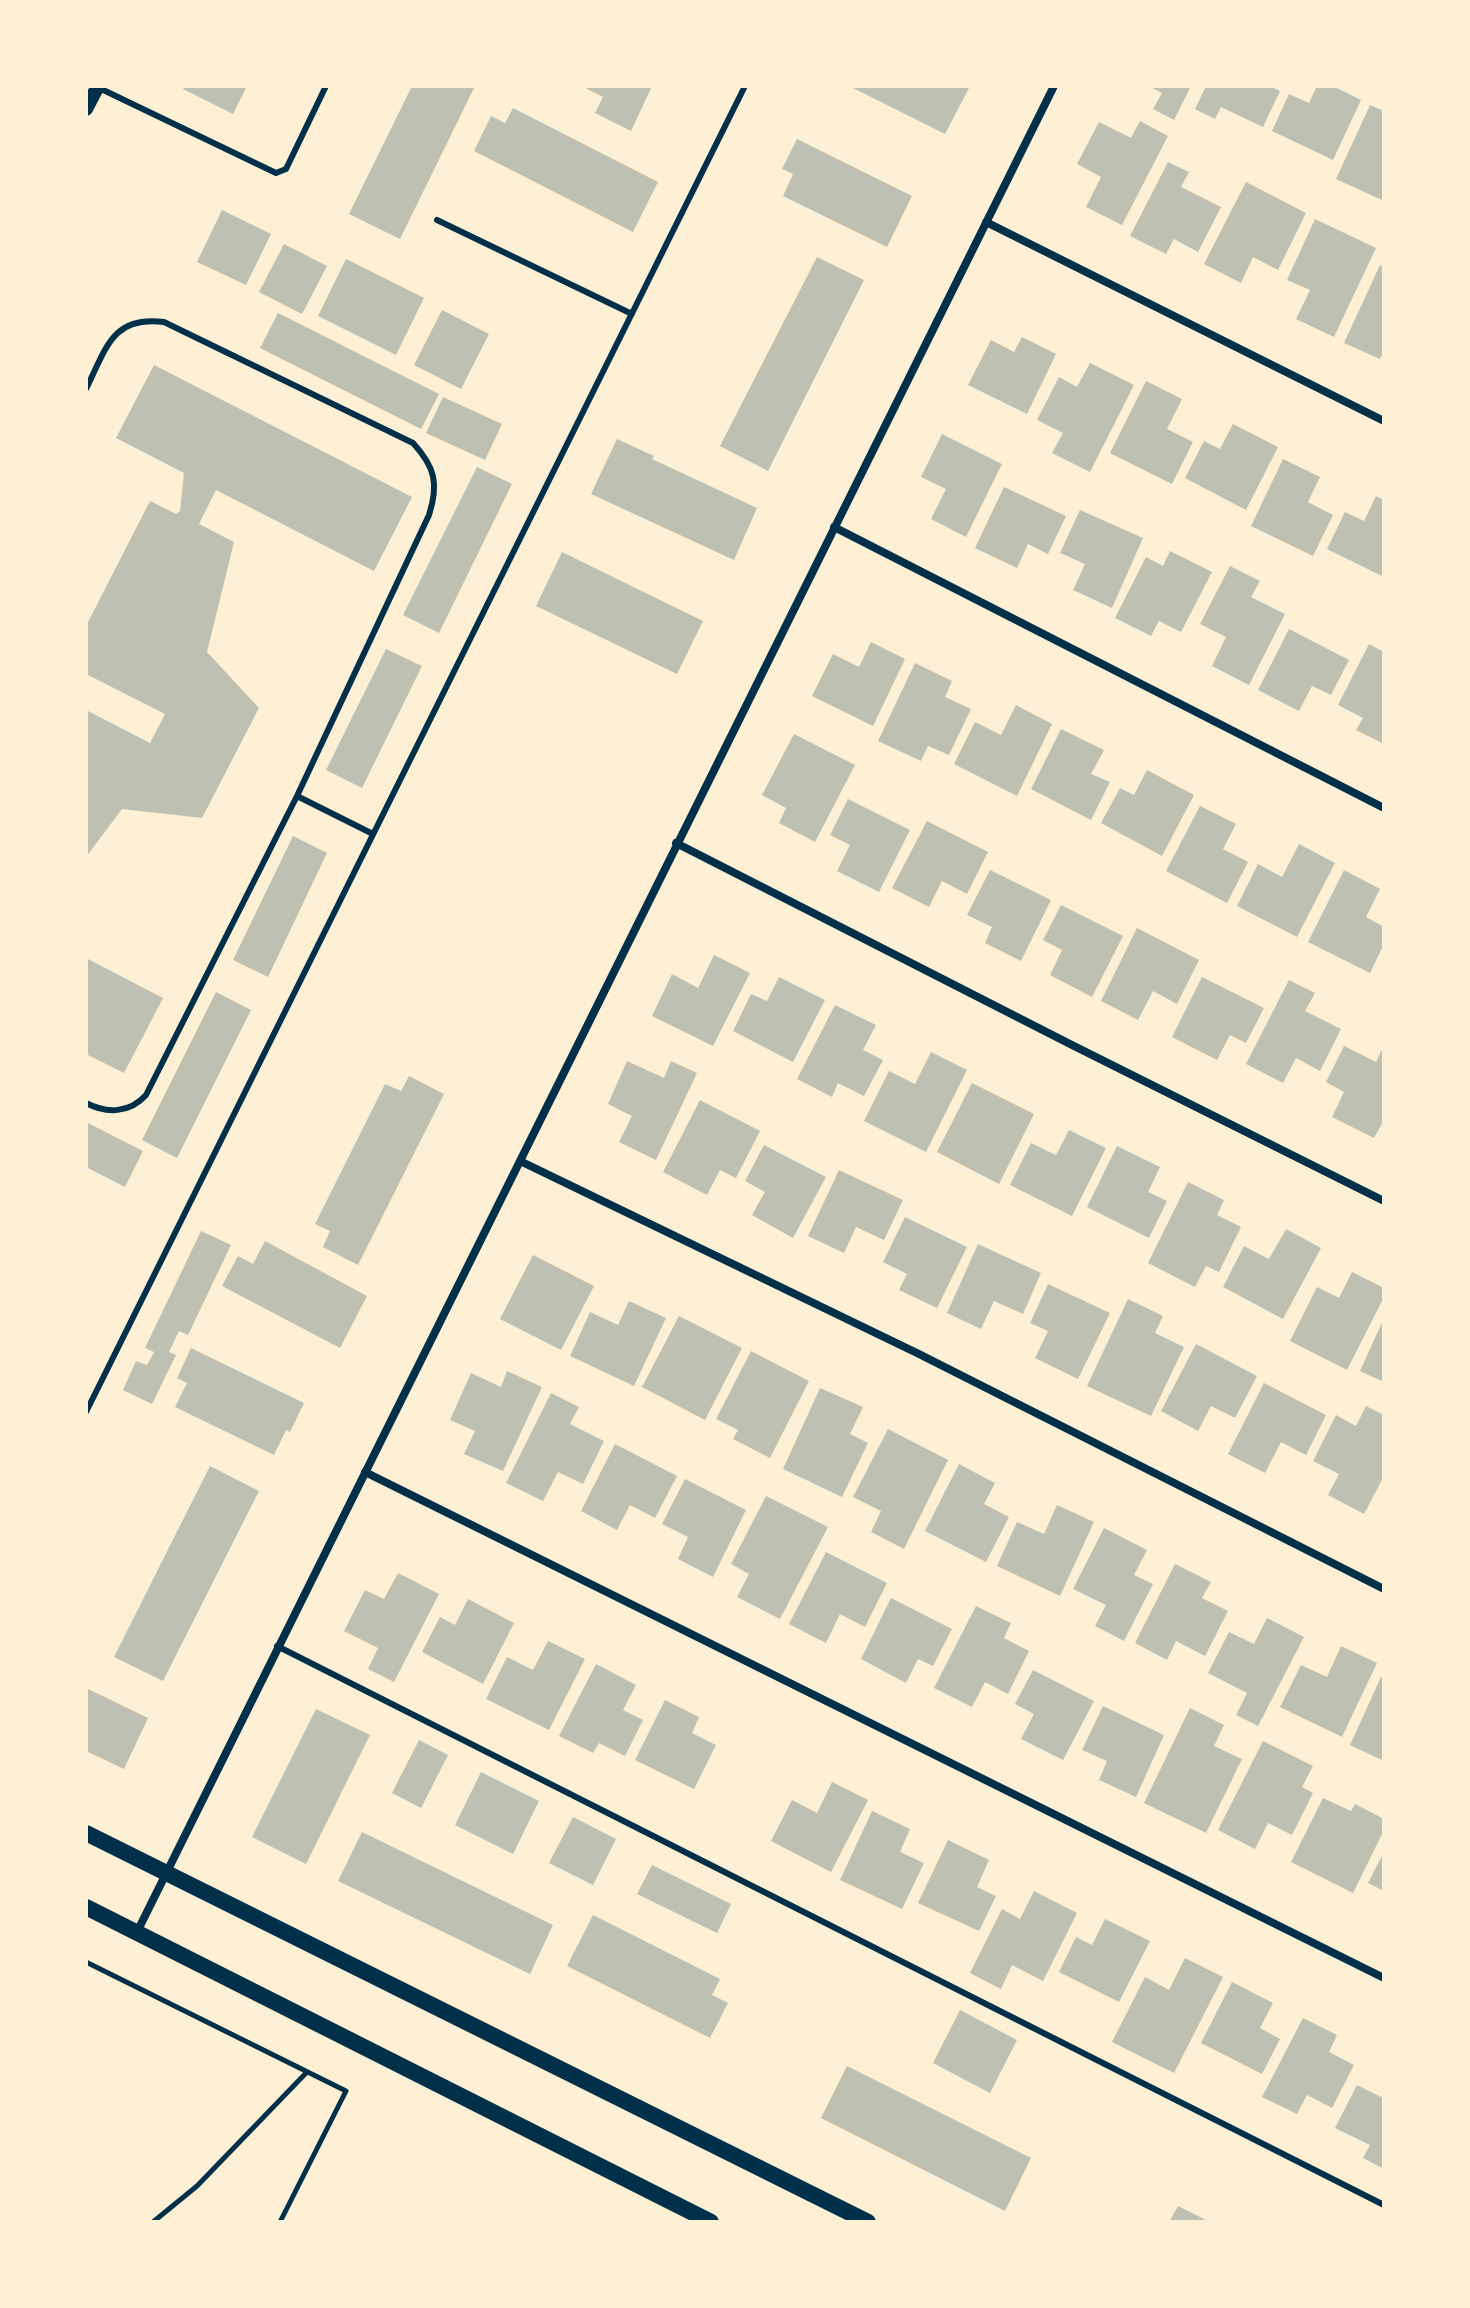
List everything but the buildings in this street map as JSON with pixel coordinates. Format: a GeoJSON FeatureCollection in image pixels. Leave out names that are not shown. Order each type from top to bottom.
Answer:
{"type":"FeatureCollection","features":[{"type":"Feature","properties":{"kind":"main road"},"geometry":{"type":"LineString","coordinates":[[86,1833],[868,2222]]}},
{"type":"Feature","properties":{"kind":"main road"},"geometry":{"type":"LineString","coordinates":[[86,1907],[711,2222]]}},
{"type":"Feature","properties":{"kind":"street"},"geometry":{"type":"LineString","coordinates":[[136,1932],[1054,86]]}},
{"type":"Feature","properties":{"kind":"street"},"geometry":{"type":"LineString","coordinates":[[86,109],[97,87]]}},
{"type":"Feature","properties":{"kind":"street"},"geometry":{"type":"LineString","coordinates":[[986,222],[1384,421]]}},
{"type":"Feature","properties":{"kind":"street"},"geometry":{"type":"LineString","coordinates":[[834,527],[1384,808]]}},
{"type":"Feature","properties":{"kind":"street"},"geometry":{"type":"LineString","coordinates":[[676,843],[1384,1201]]}},
{"type":"Feature","properties":{"kind":"street"},"geometry":{"type":"LineString","coordinates":[[520,1161],[919,1354],[1384,1589]]}},
{"type":"Feature","properties":{"kind":"street"},"geometry":{"type":"LineString","coordinates":[[365,1472],[1384,1978]]}},
{"type":"Feature","properties":{"kind":"lane"},"geometry":{"type":"LineString","coordinates":[[97,87],[276,173],[286,169],[326,86]]}},
{"type":"Feature","properties":{"kind":"lane"},"geometry":{"type":"LineString","coordinates":[[86,1412],[745,86]]}},
{"type":"Feature","properties":{"kind":"lane"},"geometry":{"type":"LineString","coordinates":[[437,220],[632,314]]}},
{"type":"Feature","properties":{"kind":"lane"},"geometry":{"type":"LineString","coordinates":[[86,389],[108,344],[124,326],[143,319],[164,322],[413,443],[427,458],[435,496],[429,515],[297,796],[146,1095],[137,1105],[127,1109],[107,1110],[86,1103]]}},
{"type":"Feature","properties":{"kind":"lane"},"geometry":{"type":"LineString","coordinates":[[297,796],[373,834]]}},
{"type":"Feature","properties":{"kind":"lane"},"geometry":{"type":"LineString","coordinates":[[277,1646],[1384,2205]]}},
{"type":"Feature","properties":{"kind":"path"},"geometry":{"type":"LineString","coordinates":[[86,1962],[346,2091],[280,2222]]}},
{"type":"Feature","properties":{"kind":"path"},"geometry":{"type":"LineString","coordinates":[[153,2222],[197,2186],[307,2072]]}}]}
